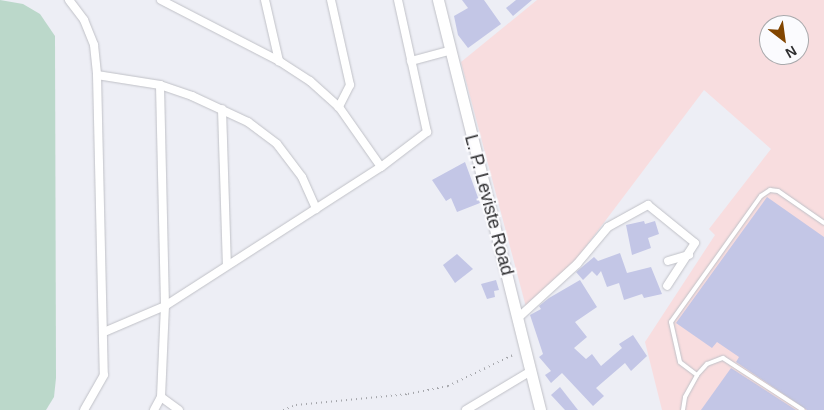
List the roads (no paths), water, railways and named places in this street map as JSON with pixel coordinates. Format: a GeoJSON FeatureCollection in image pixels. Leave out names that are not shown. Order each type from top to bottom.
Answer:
{"type":"FeatureCollection","features":[{"type":"Feature","properties":{"kind":"main road","name":"L. P. Leviste Road"},"geometry":{"type":"LineString","coordinates":[[438,0],[519,317],[540,410]]}},
{"type":"Feature","properties":{"kind":"street"},"geometry":{"type":"LineString","coordinates":[[69,0],[84,20],[94,45],[97,75],[104,375],[84,410]]}},
{"type":"Feature","properties":{"kind":"street"},"geometry":{"type":"LineString","coordinates":[[161,0],[171,3],[279,60],[310,81],[339,106],[380,167]]}},
{"type":"Feature","properties":{"kind":"street"},"geometry":{"type":"LineString","coordinates":[[265,0],[279,60]]}},
{"type":"Feature","properties":{"kind":"street"},"geometry":{"type":"LineString","coordinates":[[331,0],[350,85],[339,106]]}},
{"type":"Feature","properties":{"kind":"street"},"geometry":{"type":"LineString","coordinates":[[104,332],[165,306],[380,167],[427,132],[398,0]]}},
{"type":"Feature","properties":{"kind":"street"},"geometry":{"type":"LineString","coordinates":[[411,61],[450,51]]}},
{"type":"Feature","properties":{"kind":"street"},"geometry":{"type":"LineString","coordinates":[[97,75],[160,85],[222,109],[248,122],[277,144],[302,177],[316,209]]}},
{"type":"Feature","properties":{"kind":"street"},"geometry":{"type":"LineString","coordinates":[[154,410],[161,397],[165,306],[160,85]]}},
{"type":"Feature","properties":{"kind":"street"},"geometry":{"type":"LineString","coordinates":[[222,109],[227,265]]}},
{"type":"Feature","properties":{"kind":"street"},"geometry":{"type":"LineString","coordinates":[[519,317],[577,264],[608,227],[644,206],[654,208],[692,239],[695,246],[667,286]]}},
{"type":"Feature","properties":{"kind":"street"},"geometry":{"type":"LineString","coordinates":[[668,261],[689,255]]}},
{"type":"Feature","properties":{"kind":"street"},"geometry":{"type":"LineString","coordinates":[[466,410],[531,371]]}},
{"type":"Feature","properties":{"kind":"street"},"geometry":{"type":"LineString","coordinates":[[161,397],[179,410]]}},
{"type":"Feature","properties":{"kind":"lane"},"geometry":{"type":"LineString","coordinates":[[697,375],[680,362],[671,322],[761,196],[770,190],[781,192],[824,223]]}},
{"type":"Feature","properties":{"kind":"lane"},"geometry":{"type":"LineString","coordinates":[[683,410],[685,398],[697,375],[712,361],[727,359],[803,410]]}}]}
